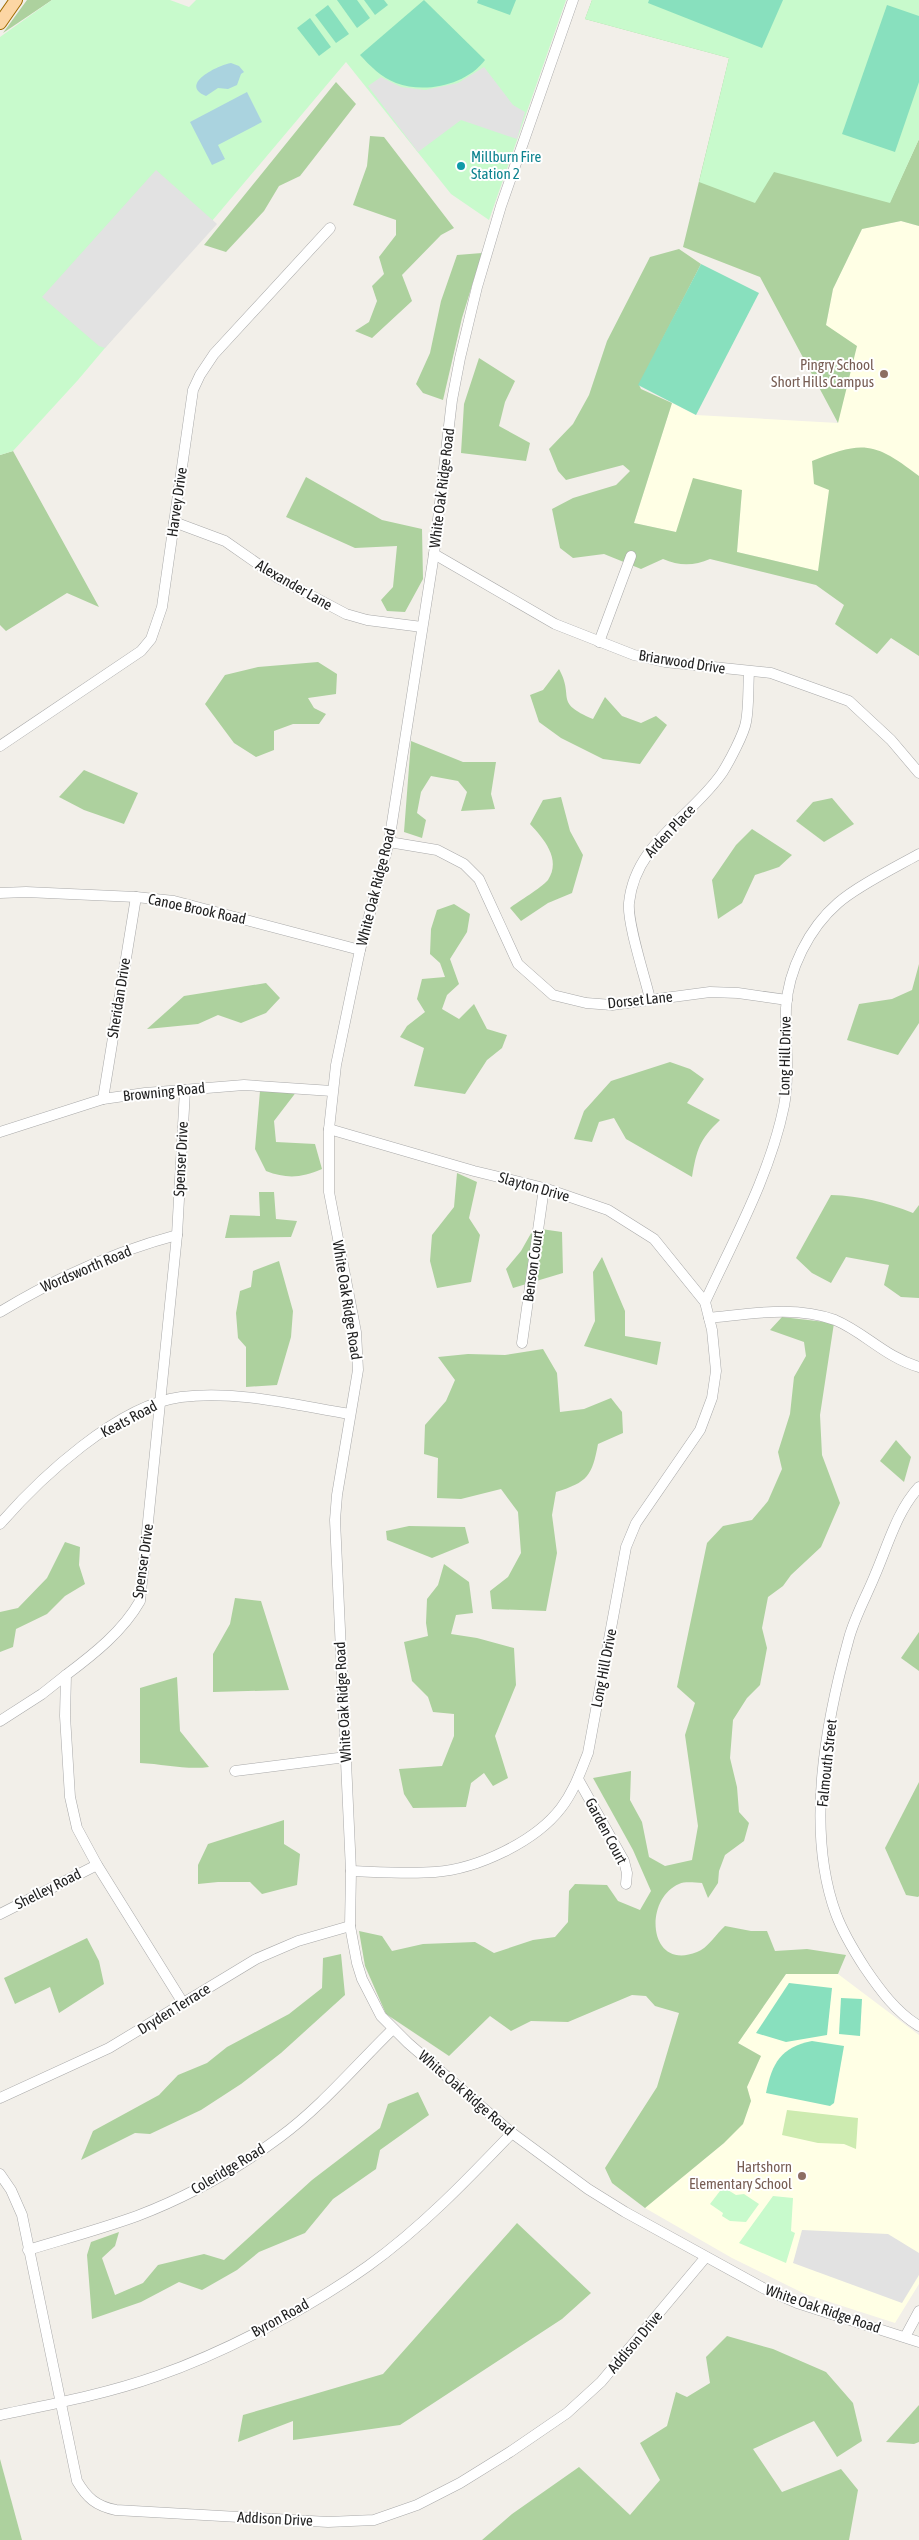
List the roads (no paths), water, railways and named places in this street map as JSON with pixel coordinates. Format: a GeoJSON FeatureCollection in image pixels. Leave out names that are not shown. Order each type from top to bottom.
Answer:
{"type":"FeatureCollection","features":[{"type":"Feature","properties":{"kind":"main road"},"geometry":{"type":"LineString","coordinates":[[0,23],[16,0]]}},
{"type":"Feature","properties":{"kind":"street","name":"White Oak Ridge Road"},"geometry":{"type":"LineString","coordinates":[[573,0],[501,206],[477,287],[452,400],[434,554],[389,842],[360,950],[340,1041],[332,1091],[329,1129],[329,1192],[356,1342],[358,1370],[335,1520],[351,1871],[350,1926],[362,1979],[381,2016],[393,2029],[512,2133],[588,2189],[705,2258],[765,2289],[797,2303],[919,2342]]}},
{"type":"Feature","properties":{"kind":"street","name":"Harvey Drive"},"geometry":{"type":"LineString","coordinates":[[0,746],[141,651],[151,639],[162,607],[193,390],[200,375],[214,354],[330,228]]}},
{"type":"Feature","properties":{"kind":"street","name":"Alexander Lane"},"geometry":{"type":"LineString","coordinates":[[174,522],[225,541],[278,578],[346,614],[367,620],[422,626]]}},
{"type":"Feature","properties":{"kind":"street","name":"Briarwood Drive"},"geometry":{"type":"LineString","coordinates":[[434,554],[555,624],[634,655],[665,662],[770,674],[849,701],[891,740],[919,773]]}},
{"type":"Feature","properties":{"kind":"street"},"geometry":{"type":"LineString","coordinates":[[599,642],[631,556]]}},
{"type":"Feature","properties":{"kind":"street","name":"Arden Place"},"geometry":{"type":"LineString","coordinates":[[650,1000],[629,904],[633,888],[641,864],[649,850],[705,795],[723,772],[746,723],[749,672]]}},
{"type":"Feature","properties":{"kind":"street","name":"Dorset Lane"},"geometry":{"type":"LineString","coordinates":[[389,842],[437,850],[464,864],[479,878],[518,964],[553,995],[612,1005],[710,992],[738,993],[787,1000]]}},
{"type":"Feature","properties":{"kind":"street","name":"Long Hill Drive"},"geometry":{"type":"LineString","coordinates":[[351,1871],[434,1872],[466,1867],[499,1854],[538,1832],[561,1809],[578,1779],[588,1753],[626,1547],[636,1523],[700,1430],[712,1398],[716,1371],[705,1302],[770,1160],[784,1106],[787,1000],[790,979],[796,961],[828,913],[840,901],[919,854]]}},
{"type":"Feature","properties":{"kind":"street","name":"Canoe Brook Road"},"geometry":{"type":"LineString","coordinates":[[0,893],[26,892],[136,897],[204,908],[360,950]]}},
{"type":"Feature","properties":{"kind":"street","name":"Sheridan Drive"},"geometry":{"type":"LineString","coordinates":[[103,1099],[136,897]]}},
{"type":"Feature","properties":{"kind":"street","name":"Browning Road"},"geometry":{"type":"LineString","coordinates":[[0,1132],[103,1099],[244,1085],[332,1091]]}},
{"type":"Feature","properties":{"kind":"street","name":"Spenser Drive"},"geometry":{"type":"LineString","coordinates":[[0,1721],[42,1694],[66,1675],[116,1632],[132,1615],[140,1601],[177,1235],[185,1090]]}},
{"type":"Feature","properties":{"kind":"street","name":"Slayton Drive"},"geometry":{"type":"LineString","coordinates":[[329,1129],[474,1171],[544,1188],[608,1210],[654,1239],[705,1302]]}},
{"type":"Feature","properties":{"kind":"street","name":"Benson Court"},"geometry":{"type":"LineString","coordinates":[[522,1343],[544,1188]]}},
{"type":"Feature","properties":{"kind":"street","name":"Wordsworth Road"},"geometry":{"type":"LineString","coordinates":[[0,1312],[39,1288],[91,1263],[177,1235]]}},
{"type":"Feature","properties":{"kind":"street"},"geometry":{"type":"LineString","coordinates":[[709,1318],[780,1312],[814,1314],[836,1321],[892,1356],[919,1367]]}},
{"type":"Feature","properties":{"kind":"street","name":"Keats Road"},"geometry":{"type":"LineString","coordinates":[[0,1524],[26,1495],[57,1466],[91,1440],[128,1417],[160,1402],[180,1397],[213,1395],[245,1397],[350,1414]]}},
{"type":"Feature","properties":{"kind":"street","name":"Falmouth Street"},"geometry":{"type":"LineString","coordinates":[[919,1487],[902,1512],[850,1636],[826,1740],[821,1803],[824,1858],[836,1914],[847,1938],[875,1982],[904,2015],[919,2026]]}},
{"type":"Feature","properties":{"kind":"street"},"geometry":{"type":"LineString","coordinates":[[66,1675],[65,1716],[70,1797],[76,1828],[183,2003]]}},
{"type":"Feature","properties":{"kind":"street"},"geometry":{"type":"LineString","coordinates":[[235,1771],[346,1757]]}},
{"type":"Feature","properties":{"kind":"street","name":"Garden Court"},"geometry":{"type":"LineString","coordinates":[[578,1779],[624,1861],[627,1874],[626,1884]]}},
{"type":"Feature","properties":{"kind":"street","name":"Shelley Road"},"geometry":{"type":"LineString","coordinates":[[0,1914],[97,1865]]}},
{"type":"Feature","properties":{"kind":"street","name":"Dryden Terrace"},"geometry":{"type":"LineString","coordinates":[[0,2098],[109,2048],[234,1971],[277,1949],[350,1926]]}},
{"type":"Feature","properties":{"kind":"street","name":"Coleridge Road"},"geometry":{"type":"LineString","coordinates":[[28,2250],[137,2216],[190,2192],[235,2167],[281,2136],[393,2029]]}},
{"type":"Feature","properties":{"kind":"street","name":"Byron Road"},"geometry":{"type":"LineString","coordinates":[[0,2414],[59,2403],[156,2376],[201,2359],[302,2307],[368,2266],[402,2238],[460,2186],[512,2133]]}},
{"type":"Feature","properties":{"kind":"street","name":"Addison Drive"},"geometry":{"type":"LineString","coordinates":[[0,2174],[11,2190],[22,2215],[76,2481],[84,2494],[102,2507],[116,2510],[328,2522],[374,2520],[417,2505],[460,2482],[567,2413],[601,2382],[705,2258]]}},
{"type":"Feature","properties":{"kind":"street"},"geometry":{"type":"LineString","coordinates":[[905,2337],[919,2311]]}},
{"type":"Feature","properties":{"kind":"water"},"geometry":{"type":"Polygon","coordinates":[[[231,63],[239,66],[244,72],[241,74],[237,85],[228,89],[218,88],[206,96],[199,91],[196,86],[203,76],[218,67],[231,63]]]}},
{"type":"Feature","properties":{"kind":"water"},"geometry":{"type":"Polygon","coordinates":[[[247,92],[262,122],[218,145],[225,159],[212,165],[190,122],[247,92]]]}},
{"type":"Feature","properties":{"kind":"place","name":"Millburn Fire Station 2"},"geometry":{"type":"Point","coordinates":[461,166]}},
{"type":"Feature","properties":{"kind":"place","name":"Pingry School Short Hills Campus"},"geometry":{"type":"Point","coordinates":[884,374]}},
{"type":"Feature","properties":{"kind":"place","name":"Hartshorn Elementary School"},"geometry":{"type":"Point","coordinates":[802,2176]}}]}
